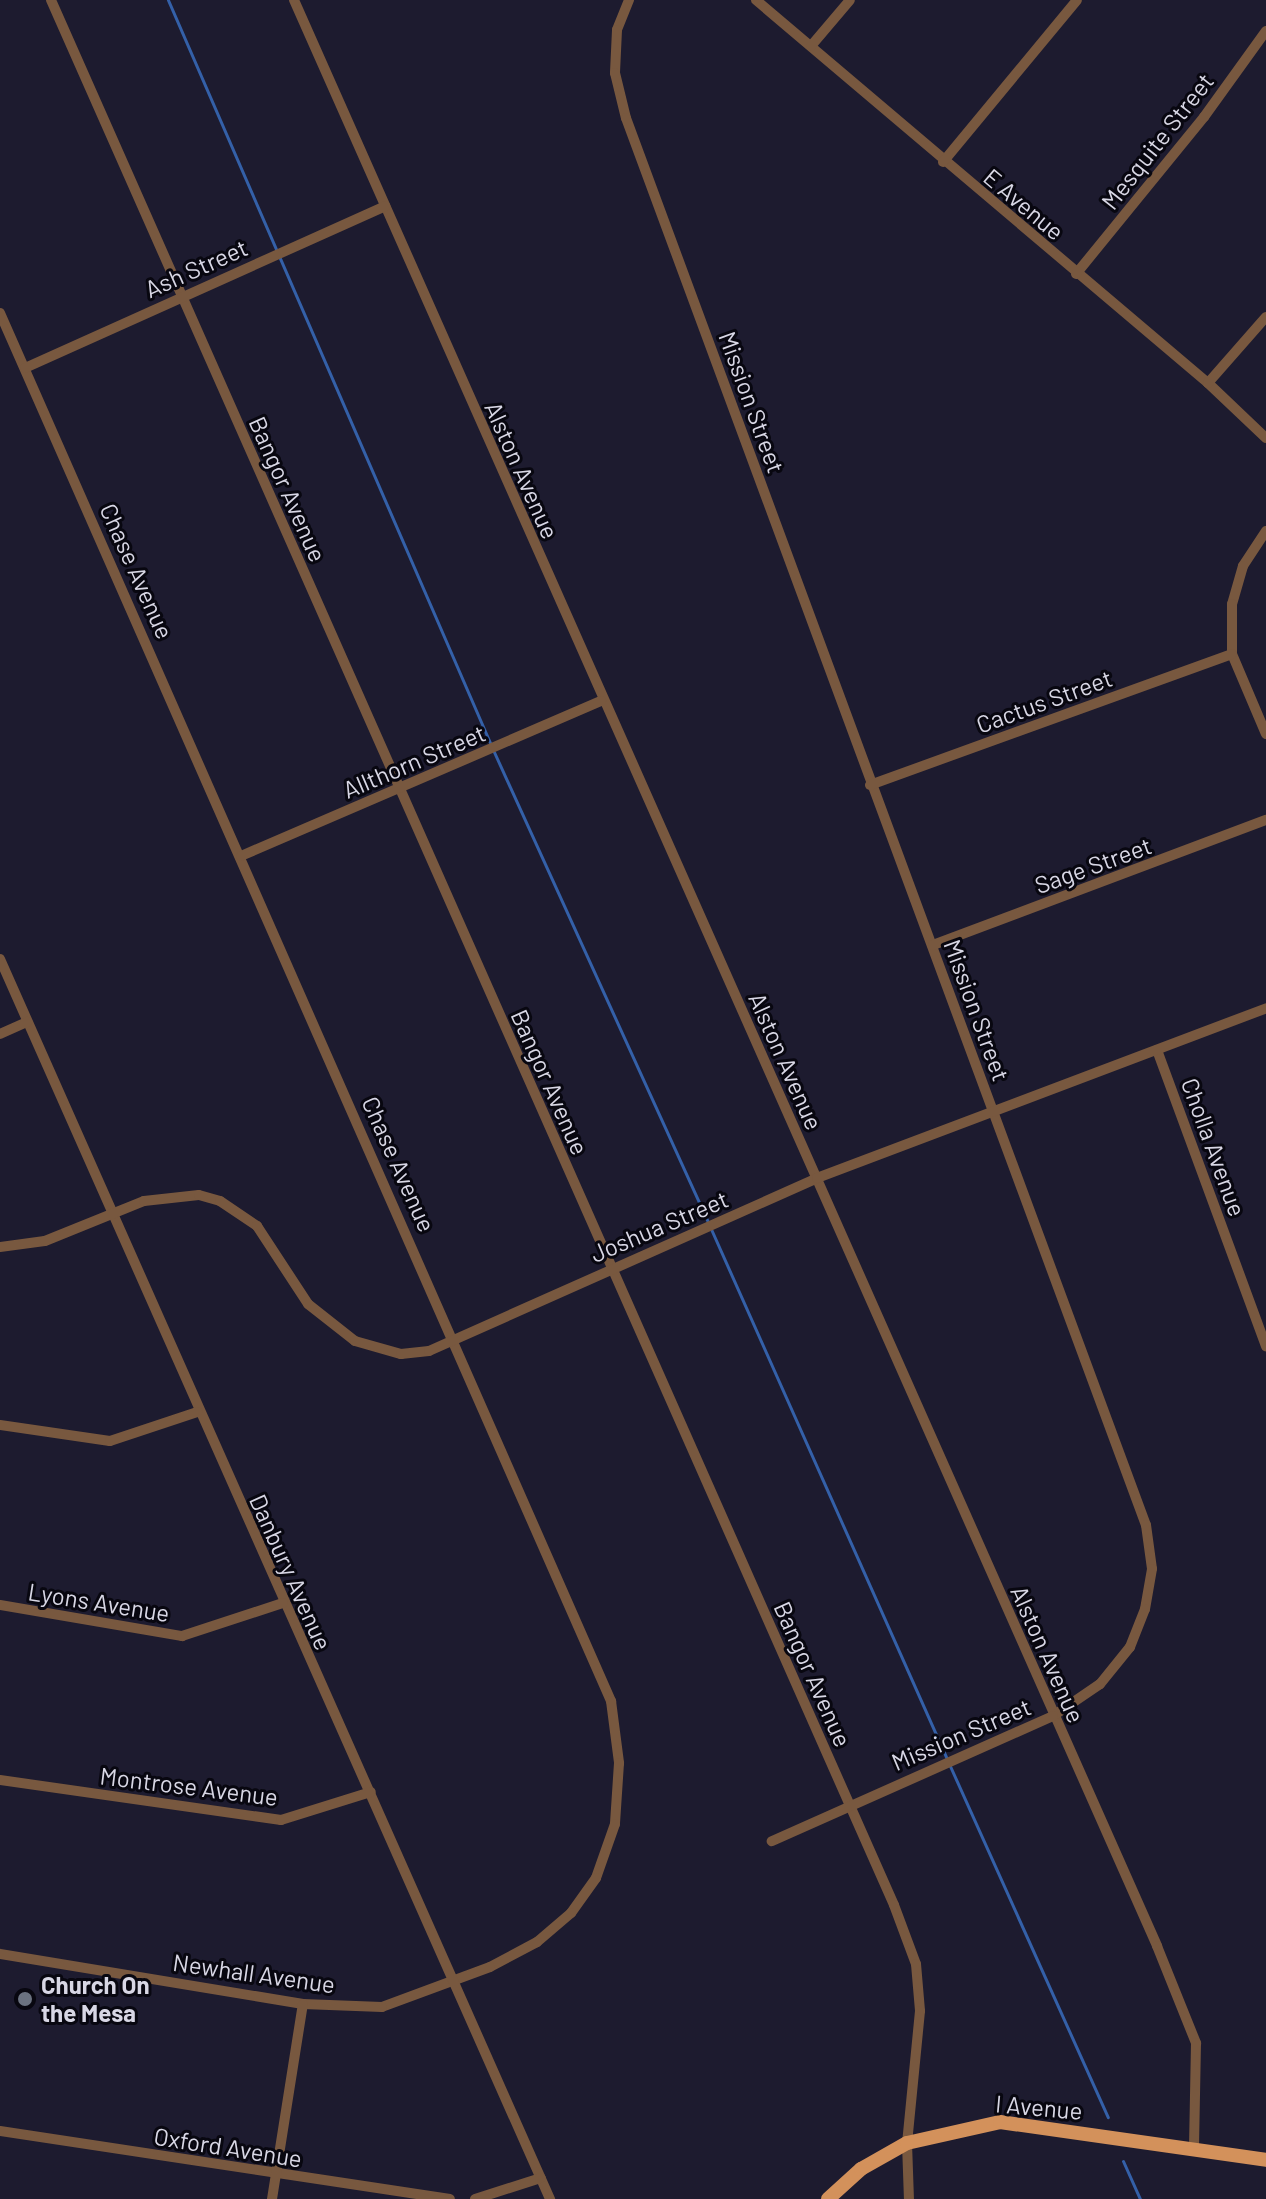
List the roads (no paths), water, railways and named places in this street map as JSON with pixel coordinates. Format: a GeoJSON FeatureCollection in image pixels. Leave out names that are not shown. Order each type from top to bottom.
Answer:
{"type":"FeatureCollection","features":[{"type":"Feature","properties":{"kind":"main road","name":"I Avenue"},"geometry":{"type":"LineString","coordinates":[[828,2199],[861,2169],[907,2143],[1000,2122],[1266,2160]]}},
{"type":"Feature","properties":{"kind":"street","name":"Bangor Avenue"},"geometry":{"type":"LineString","coordinates":[[51,0],[849,1803],[916,1964],[920,2011],[907,2143],[909,2199]]}},
{"type":"Feature","properties":{"kind":"street","name":"Alston Avenue"},"geometry":{"type":"LineString","coordinates":[[294,0],[601,701],[817,1178],[1196,2043],[1194,2149]]}},
{"type":"Feature","properties":{"kind":"street","name":"Mission Street"},"geometry":{"type":"LineString","coordinates":[[629,0],[617,30],[615,73],[626,118],[1146,1525],[1152,1569],[1145,1609],[1130,1647],[1100,1684],[1053,1716],[849,1803],[772,1841]]}},
{"type":"Feature","properties":{"kind":"street","name":"E Avenue"},"geometry":{"type":"LineString","coordinates":[[756,0],[943,162],[1208,383],[1266,438]]}},
{"type":"Feature","properties":{"kind":"street"},"geometry":{"type":"LineString","coordinates":[[811,46],[850,0]]}},
{"type":"Feature","properties":{"kind":"street"},"geometry":{"type":"LineString","coordinates":[[943,162],[1077,0]]}},
{"type":"Feature","properties":{"kind":"street","name":"Mesquite Street"},"geometry":{"type":"LineString","coordinates":[[1076,274],[1204,117],[1266,31]]}},
{"type":"Feature","properties":{"kind":"street","name":"Ash Street"},"geometry":{"type":"LineString","coordinates":[[25,368],[385,206]]}},
{"type":"Feature","properties":{"kind":"street","name":"Chase Avenue"},"geometry":{"type":"LineString","coordinates":[[0,313],[456,1341],[611,1701],[619,1763],[615,1824],[596,1878],[571,1913],[537,1942],[452,1982]]}},
{"type":"Feature","properties":{"kind":"street"},"geometry":{"type":"LineString","coordinates":[[1208,383],[1266,317]]}},
{"type":"Feature","properties":{"kind":"street"},"geometry":{"type":"LineString","coordinates":[[1266,531],[1243,566],[1232,604],[1232,654],[1266,734]]}},
{"type":"Feature","properties":{"kind":"street","name":"Cactus Street"},"geometry":{"type":"LineString","coordinates":[[870,785],[1232,654]]}},
{"type":"Feature","properties":{"kind":"street","name":"Allthorn Street"},"geometry":{"type":"LineString","coordinates":[[241,856],[601,701]]}},
{"type":"Feature","properties":{"kind":"street","name":"Sage Street"},"geometry":{"type":"LineString","coordinates":[[933,945],[1266,820]]}},
{"type":"Feature","properties":{"kind":"street","name":"Danbury Avenue"},"geometry":{"type":"LineString","coordinates":[[0,959],[116,1215],[197,1412],[371,1792],[550,2199]]}},
{"type":"Feature","properties":{"kind":"street","name":"Joshua Street"},"geometry":{"type":"LineString","coordinates":[[0,1247],[45,1241],[179,1193],[220,1201],[257,1226],[308,1304],[355,1341],[401,1354],[429,1351],[817,1178],[991,1108],[1266,1008]]}},
{"type":"Feature","properties":{"kind":"street"},"geometry":{"type":"LineString","coordinates":[[0,1034],[27,1022]]}},
{"type":"Feature","properties":{"kind":"street","name":"Cholla Avenue"},"geometry":{"type":"LineString","coordinates":[[1157,1050],[1266,1347]]}},
{"type":"Feature","properties":{"kind":"street"},"geometry":{"type":"LineString","coordinates":[[0,1425],[110,1441],[197,1412]]}},
{"type":"Feature","properties":{"kind":"street","name":"Lyons Avenue"},"geometry":{"type":"LineString","coordinates":[[0,1605],[182,1636],[283,1603]]}},
{"type":"Feature","properties":{"kind":"street","name":"Montrose Avenue"},"geometry":{"type":"LineString","coordinates":[[0,1780],[281,1820],[371,1792]]}},
{"type":"Feature","properties":{"kind":"street","name":"Newhall Avenue"},"geometry":{"type":"LineString","coordinates":[[0,1954],[303,2004],[382,2007],[452,1982]]}},
{"type":"Feature","properties":{"kind":"street"},"geometry":{"type":"LineString","coordinates":[[272,2199],[303,2004]]}},
{"type":"Feature","properties":{"kind":"street","name":"Oxford Avenue"},"geometry":{"type":"LineString","coordinates":[[0,2131],[450,2199]]}},
{"type":"Feature","properties":{"kind":"street"},"geometry":{"type":"LineString","coordinates":[[475,2199],[541,2178]]}},
{"type":"Feature","properties":{"kind":"waterway"},"geometry":{"type":"LineString","coordinates":[[168,0],[491,745]]}},
{"type":"Feature","properties":{"kind":"waterway"},"geometry":{"type":"LineString","coordinates":[[494,752],[708,1222]]}},
{"type":"Feature","properties":{"kind":"waterway"},"geometry":{"type":"LineString","coordinates":[[711,1229],[947,1759]]}},
{"type":"Feature","properties":{"kind":"waterway"},"geometry":{"type":"LineString","coordinates":[[950,1766],[1108,2117]]}},
{"type":"Feature","properties":{"kind":"waterway"},"geometry":{"type":"LineString","coordinates":[[1123,2161],[1140,2199]]}},
{"type":"Feature","properties":{"kind":"place","name":"Church On the Mesa"},"geometry":{"type":"Point","coordinates":[25,1999]}}]}
